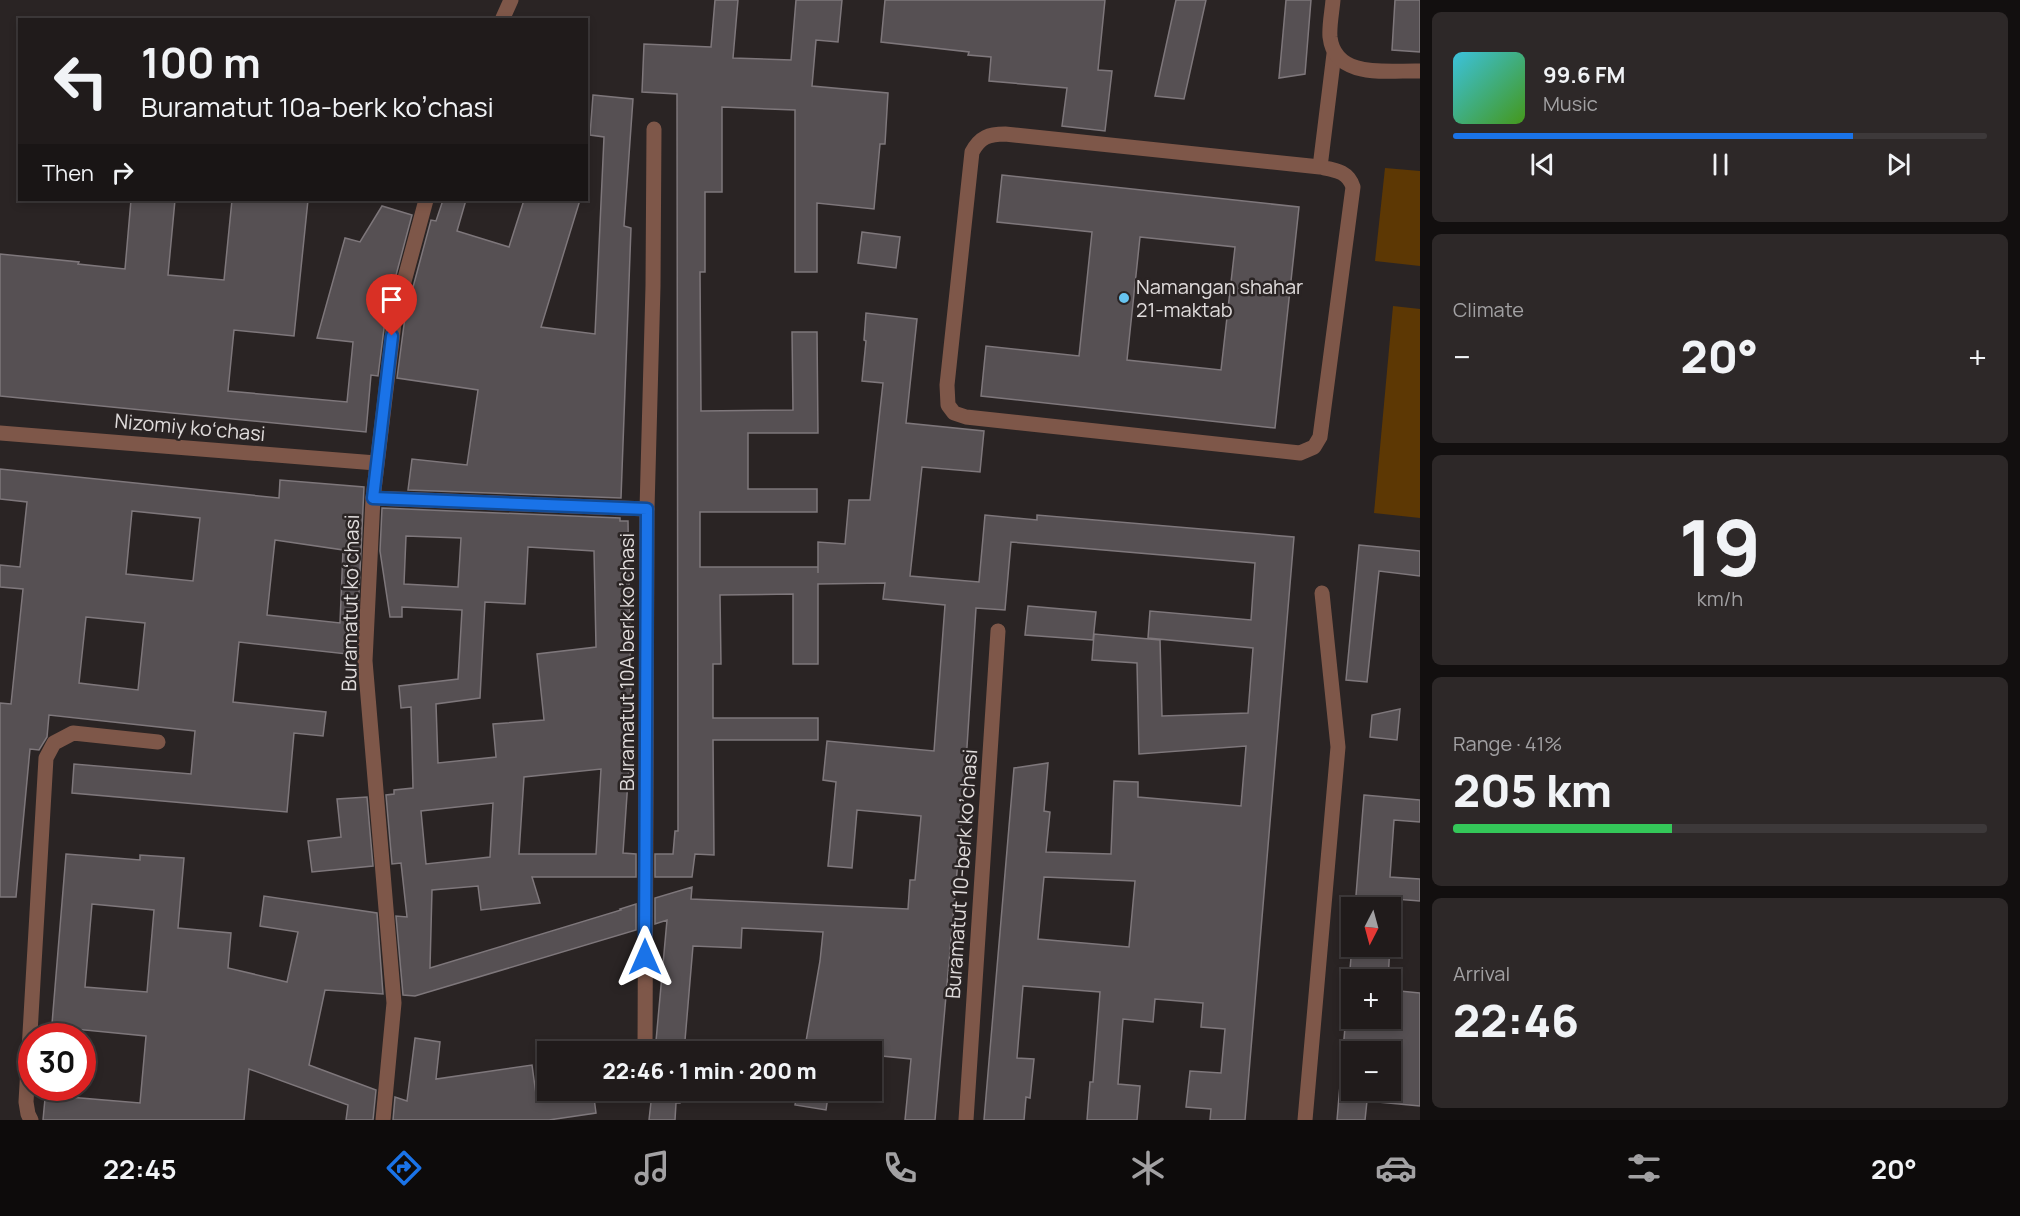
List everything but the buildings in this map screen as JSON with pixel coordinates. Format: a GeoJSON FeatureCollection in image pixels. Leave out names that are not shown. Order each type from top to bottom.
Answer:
{"type":"FeatureCollection","features":[{"type":"Feature","properties":{"kind":"street"},"geometry":{"type":"LineString","coordinates":[[503,18],[511,0]]}},
{"type":"Feature","properties":{"kind":"street"},"geometry":{"type":"LineString","coordinates":[[1320,167],[1334,54],[1330,36],[1333,0]]}},
{"type":"Feature","properties":{"kind":"street"},"geometry":{"type":"LineString","coordinates":[[1334,54],[1344,63],[1358,69],[1420,70]]}},
{"type":"Feature","properties":{"kind":"street","name":"Buramatut 10А berk koʼchasi"},"geometry":{"type":"LineString","coordinates":[[645,1041],[647,509],[653,286],[654,129]]}},
{"type":"Feature","properties":{"kind":"street"},"geometry":{"type":"LineString","coordinates":[[1005,134],[1320,167],[1344,173],[1350,179],[1353,187],[1320,437],[1314,447],[1300,453],[966,417],[954,413],[948,405],[950,362],[972,152],[983,137],[1005,134]]}},
{"type":"Feature","properties":{"kind":"street","name":"Buramatut koʻchasi"},"geometry":{"type":"LineString","coordinates":[[383,1120],[394,1003],[365,661],[376,463],[395,315],[426,201]]}},
{"type":"Feature","properties":{"kind":"street","name":"Nizomiy koʻchasi"},"geometry":{"type":"LineString","coordinates":[[0,433],[376,463]]}},
{"type":"Feature","properties":{"kind":"street"},"geometry":{"type":"LineString","coordinates":[[373,498],[647,509]]}},
{"type":"Feature","properties":{"kind":"street"},"geometry":{"type":"LineString","coordinates":[[1305,1120],[1338,747],[1323,593]]}},
{"type":"Feature","properties":{"kind":"street","name":"Buramatut 10-berk koʼchasi"},"geometry":{"type":"LineString","coordinates":[[966,1120],[998,631]]}},
{"type":"Feature","properties":{"kind":"street"},"geometry":{"type":"LineString","coordinates":[[31,1120],[26,1102],[46,758],[54,743],[73,733],[158,742]]}},
{"type":"Feature","properties":{"kind":"shaded area"},"geometry":{"type":"Polygon","coordinates":[[[1385,168],[1420,171],[1420,266],[1375,261],[1385,168]]]}},
{"type":"Feature","properties":{"kind":"shaded area"},"geometry":{"type":"Polygon","coordinates":[[[1393,306],[1420,309],[1420,518],[1374,513],[1393,306]]]}},
{"type":"Feature","properties":{"kind":"place","name":"Namangan shahar 21-maktab"},"geometry":{"type":"Point","coordinates":[1124,298]}},
{"type":"Feature","properties":{"kind":"route"},"geometry":{"type":"LineString","coordinates":[[392,336],[373,498],[647,509],[645,957]]}}]}
